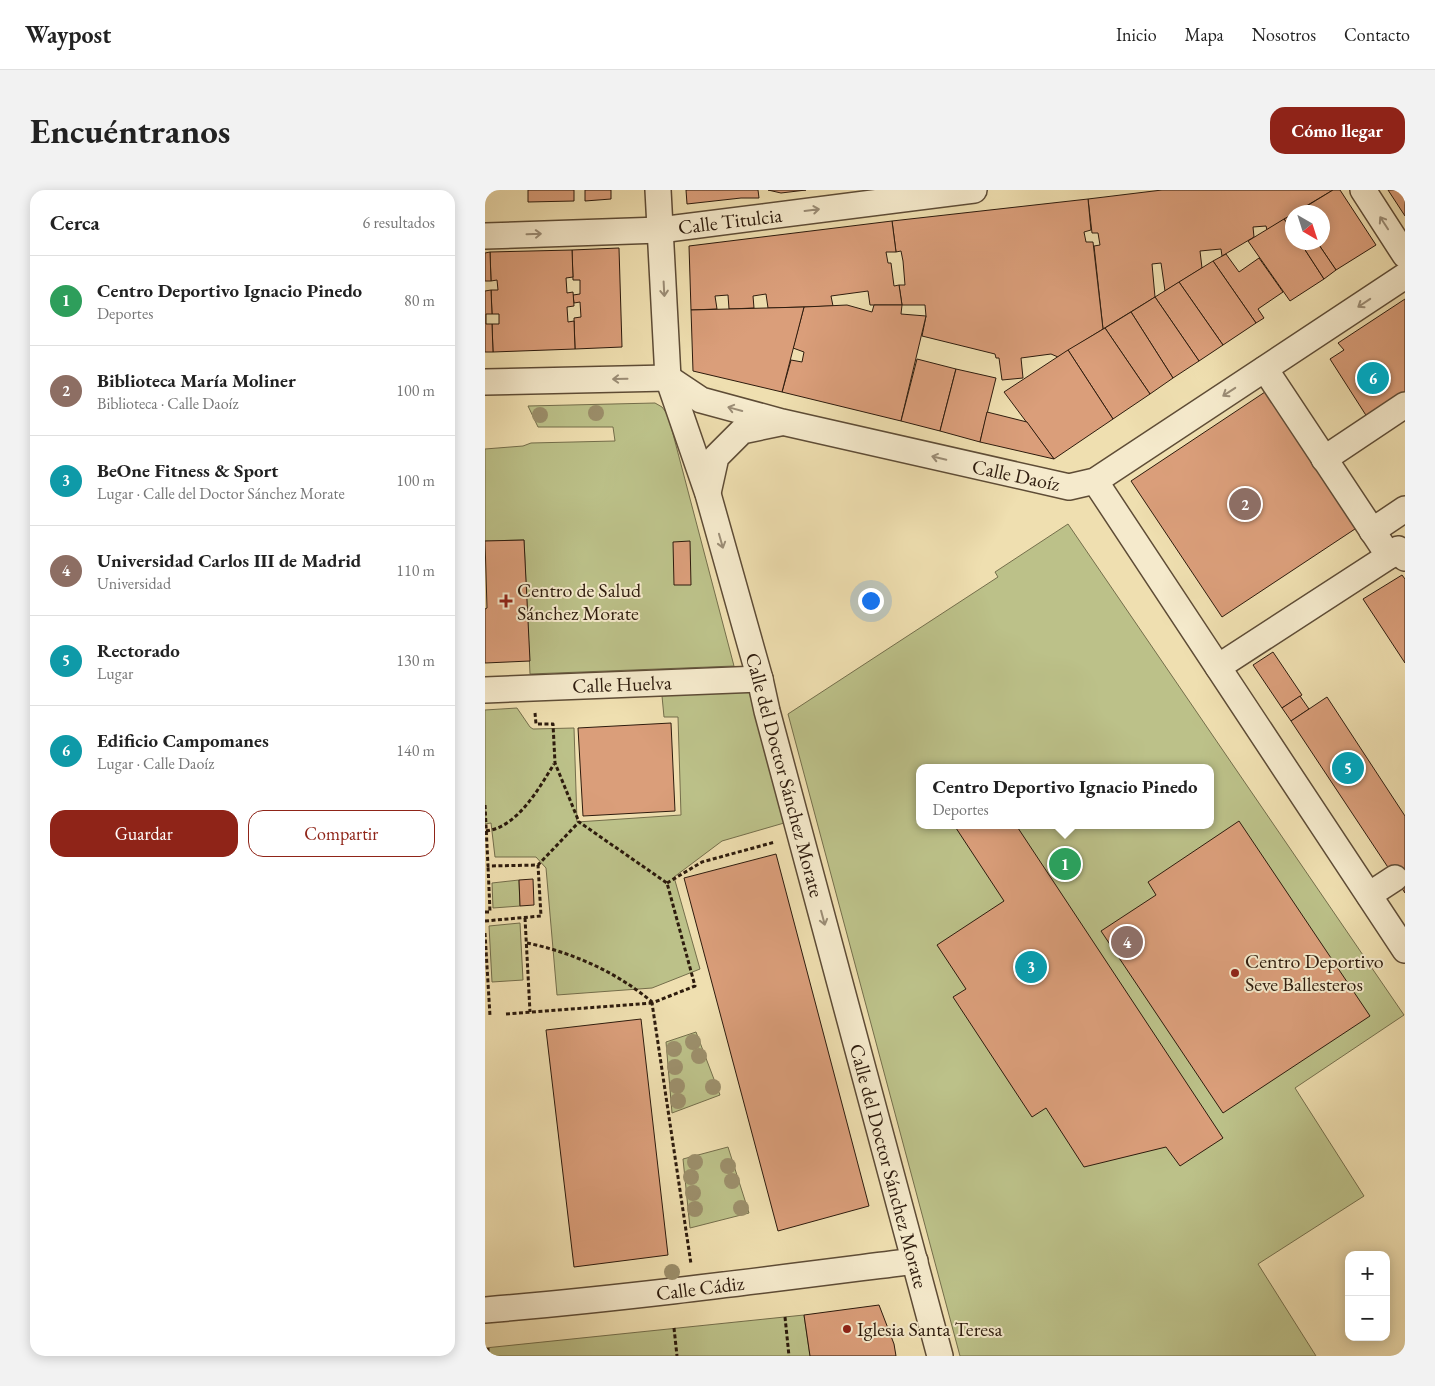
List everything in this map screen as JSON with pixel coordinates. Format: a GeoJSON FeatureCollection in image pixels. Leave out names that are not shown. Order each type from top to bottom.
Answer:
{"type":"FeatureCollection","features":[{"type":"Feature","properties":{"kind":"street","name":"Calle del Doctor Sánchez Morate"},"geometry":{"type":"LineString","coordinates":[[658,190],[669,378],[707,494],[760,679],[940,1356]]}},
{"type":"Feature","properties":{"kind":"street","name":"Calle Titulcia"},"geometry":{"type":"LineString","coordinates":[[485,236],[660,230],[974,190]]}},
{"type":"Feature","properties":{"kind":"street"},"geometry":{"type":"LineString","coordinates":[[1363,190],[1405,256]]}},
{"type":"Feature","properties":{"kind":"street","name":"Calle Daoíz"},"geometry":{"type":"LineString","coordinates":[[669,378],[701,400],[782,422],[1069,487],[1095,481],[1405,276]]}},
{"type":"Feature","properties":{"kind":"street"},"geometry":{"type":"LineString","coordinates":[[1218,667],[1397,557],[1371,531],[1265,369]]}},
{"type":"Feature","properties":{"kind":"street"},"geometry":{"type":"LineString","coordinates":[[485,382],[669,378]]}},
{"type":"Feature","properties":{"kind":"street"},"geometry":{"type":"LineString","coordinates":[[1324,459],[1405,405]]}},
{"type":"Feature","properties":{"kind":"street"},"geometry":{"type":"LineString","coordinates":[[707,494],[716,457],[742,431],[782,422]]}},
{"type":"Feature","properties":{"kind":"street"},"geometry":{"type":"LineString","coordinates":[[1095,481],[1405,950]]}},
{"type":"Feature","properties":{"kind":"street"},"geometry":{"type":"LineString","coordinates":[[1371,531],[1405,509]]}},
{"type":"Feature","properties":{"kind":"street","name":"Calle Huelva"},"geometry":{"type":"LineString","coordinates":[[485,690],[760,679]]}},
{"type":"Feature","properties":{"kind":"street"},"geometry":{"type":"LineString","coordinates":[[1369,896],[1395,878]]}},
{"type":"Feature","properties":{"kind":"street","name":"Calle Cádiz"},"geometry":{"type":"LineString","coordinates":[[485,1310],[563,1304],[695,1289],[915,1261]]}},
{"type":"Feature","properties":{"kind":"path"},"geometry":{"type":"LineString","coordinates":[[506,1014],[652,1002],[695,986],[667,883],[579,822],[555,763],[553,724]]}},
{"type":"Feature","properties":{"kind":"path"},"geometry":{"type":"LineString","coordinates":[[486,831],[500,827],[532,800],[555,763]]}},
{"type":"Feature","properties":{"kind":"path"},"geometry":{"type":"LineString","coordinates":[[485,805],[490,912],[485,912]]}},
{"type":"Feature","properties":{"kind":"path"},"geometry":{"type":"LineString","coordinates":[[488,866],[538,865],[579,822]]}},
{"type":"Feature","properties":{"kind":"path"},"geometry":{"type":"LineString","coordinates":[[667,883],[702,862],[801,836]]}},
{"type":"Feature","properties":{"kind":"path"},"geometry":{"type":"LineString","coordinates":[[485,921],[541,916],[538,865]]}},
{"type":"Feature","properties":{"kind":"path"},"geometry":{"type":"LineString","coordinates":[[525,918],[530,1012]]}},
{"type":"Feature","properties":{"kind":"path"},"geometry":{"type":"LineString","coordinates":[[485,933],[490,1016]]}},
{"type":"Feature","properties":{"kind":"path"},"geometry":{"type":"LineString","coordinates":[[527,943],[553,948],[603,970],[636,989],[652,1002],[695,1289]]}},
{"type":"Feature","properties":{"kind":"path"},"geometry":{"type":"LineString","coordinates":[[785,1317],[789,1356]]}},
{"type":"Feature","properties":{"kind":"path"},"geometry":{"type":"LineString","coordinates":[[674,1328],[677,1356]]}},
{"type":"Feature","properties":{"kind":"path"},"geometry":{"type":"LineString","coordinates":[[488,1348],[489,1356]]}},
{"type":"Feature","properties":{"kind":"green space"},"geometry":{"type":"Polygon","coordinates":[[[655,403],[662,407],[668,415],[734,666],[530,674],[524,540],[485,541],[485,449],[523,446],[531,443],[615,441],[613,427],[538,427],[528,406],[655,403]]]}},
{"type":"Feature","properties":{"kind":"green space"},"geometry":{"type":"Polygon","coordinates":[[[1068,524],[1404,1015],[1295,1088],[1364,1196],[1258,1264],[1316,1356],[960,1356],[788,714],[998,577],[995,572],[1068,524]]]}},
{"type":"Feature","properties":{"kind":"green space"},"geometry":{"type":"Polygon","coordinates":[[[749,689],[784,823],[722,841],[674,877],[700,969],[652,988],[557,995],[546,868],[536,857],[495,857],[491,823],[485,824],[485,710],[517,708],[533,729],[574,728],[577,822],[681,815],[678,717],[664,717],[662,696],[749,689]]]}},
{"type":"Feature","properties":{"kind":"green space"},"geometry":{"type":"Polygon","coordinates":[[[519,880],[520,906],[493,908],[492,883],[519,880]]]}},
{"type":"Feature","properties":{"kind":"green space"},"geometry":{"type":"Polygon","coordinates":[[[520,923],[523,980],[492,982],[489,926],[520,923]]]}},
{"type":"Feature","properties":{"kind":"green space"},"geometry":{"type":"Polygon","coordinates":[[[696,1032],[720,1095],[672,1113],[666,1042],[696,1032]]]}},
{"type":"Feature","properties":{"kind":"green space"},"geometry":{"type":"Polygon","coordinates":[[[728,1147],[749,1213],[690,1228],[683,1159],[728,1147]]]}},
{"type":"Feature","properties":{"kind":"green space"},"geometry":{"type":"Polygon","coordinates":[[[804,1315],[810,1356],[485,1356],[485,1348],[804,1315]]]}},
{"type":"Feature","properties":{"kind":"building"},"geometry":{"type":"Polygon","coordinates":[[[528,190],[574,190],[574,201],[528,202],[528,190]]]}},
{"type":"Feature","properties":{"kind":"building"},"geometry":{"type":"Polygon","coordinates":[[[585,190],[611,190],[611,199],[585,201],[585,190]]]}},
{"type":"Feature","properties":{"kind":"building"},"geometry":{"type":"Polygon","coordinates":[[[686,190],[758,190],[759,198],[687,204],[686,190]]]}},
{"type":"Feature","properties":{"kind":"building"},"geometry":{"type":"Polygon","coordinates":[[[768,190],[806,190],[781,193],[768,190]]]}},
{"type":"Feature","properties":{"kind":"building"},"geometry":{"type":"Polygon","coordinates":[[[1162,190],[1333,190],[1308,205],[1285,205],[1285,219],[1267,230],[1266,226],[1253,227],[1254,237],[1222,256],[1221,249],[1200,251],[1202,268],[1165,291],[1161,263],[1152,264],[1155,297],[1103,329],[1094,246],[1100,245],[1098,233],[1092,233],[1088,199],[1162,190]]]}},
{"type":"Feature","properties":{"kind":"building"},"geometry":{"type":"Polygon","coordinates":[[[1333,190],[1340,190],[1376,245],[1336,270],[1322,250],[1330,250],[1330,205],[1308,205],[1333,190]]]}},
{"type":"Feature","properties":{"kind":"building"},"geometry":{"type":"Polygon","coordinates":[[[1388,190],[1405,190],[1405,216],[1388,190]]]}},
{"type":"Feature","properties":{"kind":"building"},"geometry":{"type":"Polygon","coordinates":[[[1088,199],[1091,230],[1084,232],[1086,242],[1093,242],[1103,329],[1058,357],[1051,354],[1021,358],[1023,378],[1002,380],[999,358],[996,358],[995,354],[922,336],[926,316],[925,305],[902,305],[899,285],[905,285],[903,261],[901,251],[896,252],[892,221],[1088,199]]]}},
{"type":"Feature","properties":{"kind":"building"},"geometry":{"type":"Polygon","coordinates":[[[1284,219],[1285,250],[1305,250],[1324,279],[1290,301],[1248,241],[1284,219]]]}},
{"type":"Feature","properties":{"kind":"building"},"geometry":{"type":"Polygon","coordinates":[[[892,221],[896,252],[886,252],[888,263],[891,263],[894,286],[899,285],[902,305],[870,305],[868,291],[831,296],[833,306],[804,307],[768,308],[766,294],[753,296],[754,308],[729,309],[728,295],[715,296],[717,309],[691,310],[689,246],[892,221]]]}},
{"type":"Feature","properties":{"kind":"building"},"geometry":{"type":"Polygon","coordinates":[[[619,248],[622,347],[575,349],[574,318],[581,317],[580,302],[574,303],[573,295],[580,294],[580,280],[573,280],[572,250],[619,248]]]}},
{"type":"Feature","properties":{"kind":"building"},"geometry":{"type":"Polygon","coordinates":[[[572,250],[573,277],[566,278],[567,293],[573,292],[574,306],[567,307],[568,322],[574,321],[575,349],[493,352],[492,324],[499,324],[499,314],[492,314],[491,290],[498,290],[497,280],[491,281],[490,252],[572,250]]]}},
{"type":"Feature","properties":{"kind":"building"},"geometry":{"type":"Polygon","coordinates":[[[1305,250],[1322,250],[1336,270],[1324,279],[1305,250]]]}},
{"type":"Feature","properties":{"kind":"building"},"geometry":{"type":"Polygon","coordinates":[[[490,252],[491,281],[485,281],[485,253],[490,252]]]}},
{"type":"Feature","properties":{"kind":"building"},"geometry":{"type":"Polygon","coordinates":[[[1226,254],[1239,272],[1259,258],[1283,292],[1258,309],[1264,318],[1256,323],[1213,261],[1226,254]]]}},
{"type":"Feature","properties":{"kind":"building"},"geometry":{"type":"Polygon","coordinates":[[[1213,261],[1256,323],[1223,345],[1179,282],[1213,261]]]}},
{"type":"Feature","properties":{"kind":"building"},"geometry":{"type":"Polygon","coordinates":[[[1179,282],[1223,345],[1199,361],[1155,297],[1179,282]]]}},
{"type":"Feature","properties":{"kind":"building"},"geometry":{"type":"Polygon","coordinates":[[[491,290],[492,314],[486,314],[486,324],[492,324],[493,352],[485,352],[485,291],[491,290]]]}},
{"type":"Feature","properties":{"kind":"building"},"geometry":{"type":"Polygon","coordinates":[[[1155,297],[1199,361],[1173,378],[1131,312],[1155,297]]]}},
{"type":"Feature","properties":{"kind":"building"},"geometry":{"type":"Polygon","coordinates":[[[1405,299],[1405,396],[1369,420],[1330,359],[1344,350],[1338,343],[1405,299]]]}},
{"type":"Feature","properties":{"kind":"building"},"geometry":{"type":"Polygon","coordinates":[[[847,305],[872,312],[874,305],[902,305],[901,314],[926,316],[901,421],[782,392],[791,360],[802,362],[804,352],[793,348],[804,307],[847,305]]]}},
{"type":"Feature","properties":{"kind":"building"},"geometry":{"type":"Polygon","coordinates":[[[804,307],[782,392],[693,371],[691,310],[804,307]]]}},
{"type":"Feature","properties":{"kind":"building"},"geometry":{"type":"Polygon","coordinates":[[[1131,312],[1173,378],[1150,394],[1105,328],[1131,312]]]}},
{"type":"Feature","properties":{"kind":"building"},"geometry":{"type":"Polygon","coordinates":[[[1105,328],[1150,394],[1113,419],[1068,350],[1105,328]]]}},
{"type":"Feature","properties":{"kind":"building"},"geometry":{"type":"Polygon","coordinates":[[[1068,350],[1113,419],[1054,459],[1004,392],[1068,350]]]}},
{"type":"Feature","properties":{"kind":"building"},"geometry":{"type":"Polygon","coordinates":[[[917,359],[956,369],[940,431],[901,421],[917,359]]]}},
{"type":"Feature","properties":{"kind":"building"},"geometry":{"type":"Polygon","coordinates":[[[956,369],[996,378],[980,442],[940,431],[956,369]]]}},
{"type":"Feature","properties":{"kind":"building"},"geometry":{"type":"Polygon","coordinates":[[[1268,390],[1358,527],[1222,617],[1131,481],[1268,390]]]}},
{"type":"Feature","properties":{"kind":"building"},"geometry":{"type":"Polygon","coordinates":[[[987,412],[1027,422],[1054,459],[980,442],[987,412]]]}},
{"type":"Feature","properties":{"kind":"building","name":"Centro de Salud Sánchez Morate"},"geometry":{"type":"Polygon","coordinates":[[[524,540],[530,661],[485,663],[485,609],[487,608],[485,541],[524,540]]]}},
{"type":"Feature","properties":{"kind":"building"},"geometry":{"type":"Polygon","coordinates":[[[690,541],[691,585],[674,585],[673,542],[690,541]]]}},
{"type":"Feature","properties":{"kind":"building"},"geometry":{"type":"Polygon","coordinates":[[[1402,575],[1405,579],[1405,663],[1363,599],[1402,575]]]}},
{"type":"Feature","properties":{"kind":"building"},"geometry":{"type":"Polygon","coordinates":[[[1273,652],[1302,695],[1282,708],[1253,665],[1273,652]]]}},
{"type":"Feature","properties":{"kind":"building"},"geometry":{"type":"Polygon","coordinates":[[[1300,696],[1309,709],[1291,721],[1282,708],[1300,696]]]}},
{"type":"Feature","properties":{"kind":"building"},"geometry":{"type":"Polygon","coordinates":[[[1327,697],[1405,816],[1405,893],[1291,721],[1327,697]]]}},
{"type":"Feature","properties":{"kind":"building"},"geometry":{"type":"Polygon","coordinates":[[[671,723],[675,811],[583,816],[578,728],[671,723]]]}},
{"type":"Feature","properties":{"kind":"building","name":"Centro Deportivo Seve Ballesteros"},"geometry":{"type":"Polygon","coordinates":[[[1239,821],[1370,1016],[1223,1113],[1101,931],[1156,895],[1148,882],[1239,821]]]}},
{"type":"Feature","properties":{"kind":"building"},"geometry":{"type":"Polygon","coordinates":[[[957,829],[1019,829],[1223,1138],[1180,1166],[1166,1147],[1084,1167],[1046,1108],[1032,1117],[953,997],[966,989],[937,945],[1004,901],[957,829]]]}},
{"type":"Feature","properties":{"kind":"building"},"geometry":{"type":"Polygon","coordinates":[[[776,854],[869,1206],[778,1231],[684,878],[776,854]]]}},
{"type":"Feature","properties":{"kind":"building"},"geometry":{"type":"Polygon","coordinates":[[[533,879],[534,905],[520,906],[519,880],[533,879]]]}},
{"type":"Feature","properties":{"kind":"building"},"geometry":{"type":"Polygon","coordinates":[[[641,1019],[668,1255],[574,1267],[546,1030],[641,1019]]]}},
{"type":"Feature","properties":{"kind":"building","name":"Iglesia Santa Teresa"},"geometry":{"type":"Polygon","coordinates":[[[879,1305],[894,1344],[896,1356],[810,1356],[804,1315],[879,1305]]]}},
{"type":"Feature","properties":{"kind":"place","name":"Edificio Campomanes"},"geometry":{"type":"Point","coordinates":[1373,378]}},
{"type":"Feature","properties":{"kind":"place","name":"Biblioteca María Moliner"},"geometry":{"type":"Point","coordinates":[1245,504]}},
{"type":"Feature","properties":{"kind":"place","name":"Centro de Salud Sánchez Morate"},"geometry":{"type":"Point","coordinates":[506,601]}},
{"type":"Feature","properties":{"kind":"place","name":"Rectorado"},"geometry":{"type":"Point","coordinates":[1348,768]}},
{"type":"Feature","properties":{"kind":"place","name":"Centro Deportivo Ignacio Pinedo"},"geometry":{"type":"Point","coordinates":[1065,864]}},
{"type":"Feature","properties":{"kind":"place","name":"Universidad Carlos III de Madrid"},"geometry":{"type":"Point","coordinates":[1127,942]}},
{"type":"Feature","properties":{"kind":"place","name":"BeOne Fitness & Sport"},"geometry":{"type":"Point","coordinates":[1031,967]}},
{"type":"Feature","properties":{"kind":"place","name":"Centro Deportivo Seve Ballesteros"},"geometry":{"type":"Point","coordinates":[1235,973]}},
{"type":"Feature","properties":{"kind":"place","name":"Iglesia Santa Teresa"},"geometry":{"type":"Point","coordinates":[847,1329]}}]}
